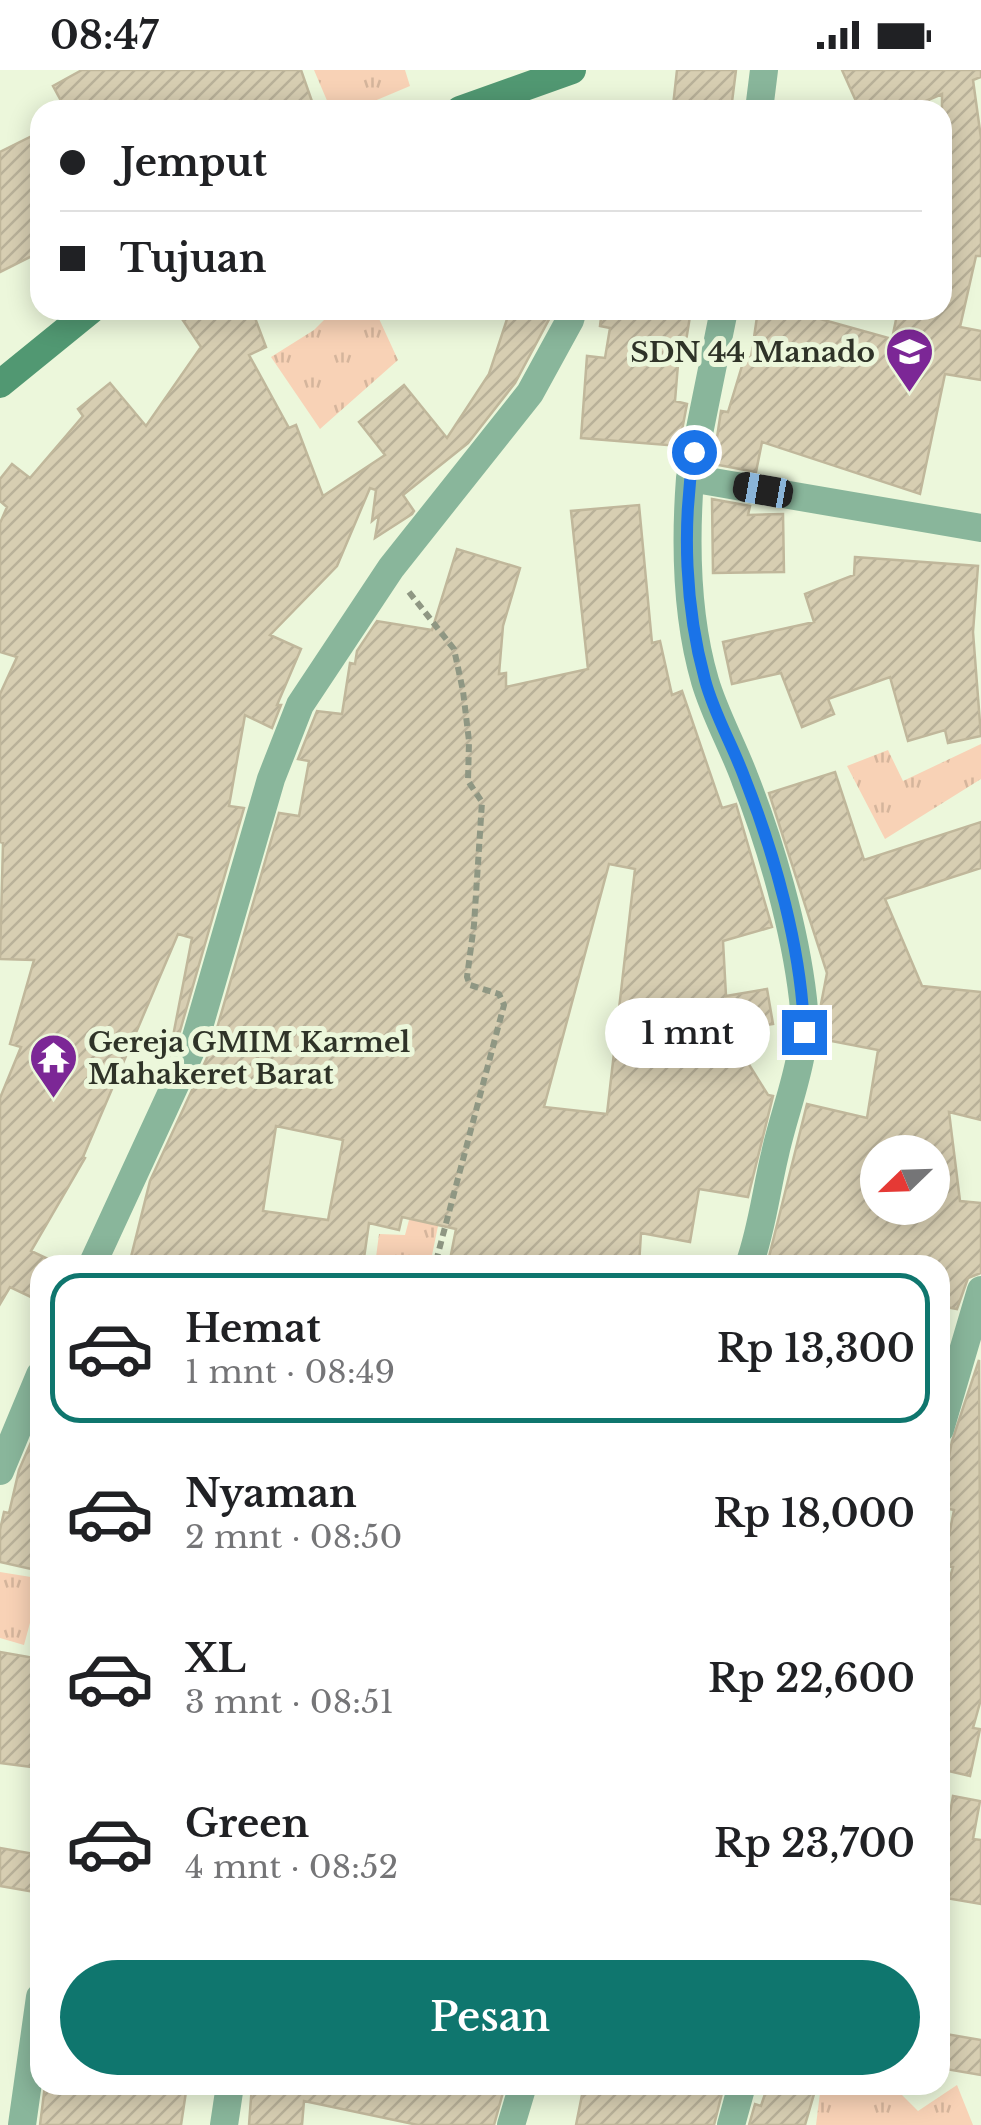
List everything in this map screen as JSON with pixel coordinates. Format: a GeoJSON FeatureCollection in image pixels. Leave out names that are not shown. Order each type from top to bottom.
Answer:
{"type":"FeatureCollection","features":[{"type":"Feature","properties":{"kind":"main road"},"geometry":{"type":"LineString","coordinates":[[491,100],[572,70]]}},
{"type":"Feature","properties":{"kind":"main road"},"geometry":{"type":"LineString","coordinates":[[0,384],[79,320]]}},
{"type":"Feature","properties":{"kind":"street"},"geometry":{"type":"LineString","coordinates":[[761,100],[764,70]]}},
{"type":"Feature","properties":{"kind":"street"},"geometry":{"type":"LineString","coordinates":[[97,1255],[194,1044],[270,779],[300,705],[390,568],[530,392],[567,320]]}},
{"type":"Feature","properties":{"kind":"street"},"geometry":{"type":"LineString","coordinates":[[722,320],[690,478],[686,540],[696,639],[706,682],[769,849],[803,999],[804,1032],[793,1092],[751,1255]]}},
{"type":"Feature","properties":{"kind":"street"},"geometry":{"type":"LineString","coordinates":[[690,478],[981,528]]}},
{"type":"Feature","properties":{"kind":"street"},"geometry":{"type":"LineString","coordinates":[[950,1396],[981,1290]]}},
{"type":"Feature","properties":{"kind":"street"},"geometry":{"type":"LineString","coordinates":[[0,1471],[30,1399]]}},
{"type":"Feature","properties":{"kind":"street"},"geometry":{"type":"LineString","coordinates":[[22,2125],[30,2069]]}},
{"type":"Feature","properties":{"kind":"street"},"geometry":{"type":"LineString","coordinates":[[224,2125],[228,2095]]}},
{"type":"Feature","properties":{"kind":"street"},"geometry":{"type":"LineString","coordinates":[[512,2125],[520,2095]]}},
{"type":"Feature","properties":{"kind":"street"},"geometry":{"type":"LineString","coordinates":[[731,2125],[739,2095]]}},
{"type":"Feature","properties":{"kind":"path"},"geometry":{"type":"LineString","coordinates":[[390,568],[454,649],[460,670],[469,741],[468,780],[482,802],[467,978],[470,986],[499,994],[504,1005],[437,1255]]}},
{"type":"Feature","properties":{"kind":"green space"},"geometry":{"type":"Polygon","coordinates":[[[314,70],[405,70],[410,86],[377,100],[327,100],[314,70]]]}},
{"type":"Feature","properties":{"kind":"green space"},"geometry":{"type":"Polygon","coordinates":[[[324,320],[380,320],[398,360],[320,429],[271,357],[324,320]]]}},
{"type":"Feature","properties":{"kind":"green space"},"geometry":{"type":"Polygon","coordinates":[[[981,744],[981,779],[885,839],[847,766],[888,750],[903,781],[981,744]]]}},
{"type":"Feature","properties":{"kind":"green space"},"geometry":{"type":"Polygon","coordinates":[[[419,1182],[446,1187],[432,1255],[376,1255],[379,1234],[405,1235],[419,1182]]]}},
{"type":"Feature","properties":{"kind":"green space"},"geometry":{"type":"Polygon","coordinates":[[[0,1572],[30,1577],[30,1623],[24,1645],[0,1638],[0,1572]]]}},
{"type":"Feature","properties":{"kind":"green space"},"geometry":{"type":"Polygon","coordinates":[[[957,2085],[973,2125],[816,2125],[820,2095],[902,2095],[918,2111],[942,2095],[950,2095],[950,2090],[957,2085]]]}},
{"type":"Feature","properties":{"kind":"building"},"geometry":{"type":"Polygon","coordinates":[[[82,70],[301,70],[312,100],[61,100],[53,86],[82,70]]]}},
{"type":"Feature","properties":{"kind":"building"},"geometry":{"type":"Polygon","coordinates":[[[677,70],[736,70],[732,100],[674,100],[677,70]]]}},
{"type":"Feature","properties":{"kind":"building"},"geometry":{"type":"Polygon","coordinates":[[[842,70],[981,70],[981,77],[973,80],[981,138],[981,256],[976,256],[960,327],[981,331],[981,380],[945,374],[920,494],[762,442],[756,472],[713,464],[721,411],[728,412],[745,356],[751,358],[757,320],[824,320],[892,339],[896,320],[952,320],[952,100],[942,100],[942,94],[928,100],[856,100],[842,70]]]}},
{"type":"Feature","properties":{"kind":"building"},"geometry":{"type":"Polygon","coordinates":[[[30,137],[30,257],[0,272],[0,152],[30,137]]]}},
{"type":"Feature","properties":{"kind":"building"},"geometry":{"type":"Polygon","coordinates":[[[183,320],[256,320],[266,347],[249,355],[289,428],[296,425],[323,496],[385,455],[359,422],[404,385],[447,438],[489,374],[507,320],[549,320],[515,383],[468,443],[403,495],[414,511],[412,514],[375,538],[379,515],[372,521],[376,490],[370,488],[337,566],[270,635],[301,649],[277,705],[281,705],[272,728],[245,715],[229,806],[244,808],[178,1038],[169,1057],[192,938],[178,934],[85,1158],[31,1251],[40,1255],[30,1255],[30,1297],[10,1287],[0,1304],[0,1098],[21,1047],[10,1044],[34,960],[0,959],[0,694],[17,657],[0,652],[0,523],[7,507],[0,501],[0,479],[12,464],[30,478],[83,416],[78,409],[110,383],[146,426],[201,347],[183,320]]]}},
{"type":"Feature","properties":{"kind":"building"},"geometry":{"type":"Polygon","coordinates":[[[601,320],[689,320],[686,341],[680,340],[675,401],[687,404],[679,446],[581,438],[587,356],[605,358],[610,328],[600,326],[601,320]]]}},
{"type":"Feature","properties":{"kind":"building"},"geometry":{"type":"Polygon","coordinates":[[[712,499],[750,506],[748,515],[783,514],[784,572],[713,573],[712,499]]]}},
{"type":"Feature","properties":{"kind":"building"},"geometry":{"type":"Polygon","coordinates":[[[639,505],[652,643],[660,641],[672,695],[682,691],[722,808],[736,804],[772,927],[723,941],[726,996],[767,989],[773,1024],[728,1031],[768,1095],[773,1096],[748,1197],[699,1189],[690,1242],[641,1233],[640,1255],[451,1255],[456,1229],[402,1217],[399,1230],[369,1223],[364,1255],[132,1255],[150,1181],[211,1049],[279,813],[299,816],[309,761],[298,759],[317,711],[342,714],[350,663],[355,664],[357,651],[377,621],[432,630],[457,549],[520,568],[503,626],[499,674],[506,673],[506,687],[588,669],[571,511],[639,505]],[[609,864],[544,1107],[607,1114],[635,869],[609,864]],[[276,1126],[263,1211],[328,1220],[343,1140],[276,1126]]]}},
{"type":"Feature","properties":{"kind":"building"},"geometry":{"type":"Polygon","coordinates":[[[855,557],[978,566],[973,632],[981,736],[948,743],[945,730],[908,741],[890,677],[828,699],[834,714],[802,727],[781,673],[732,684],[723,642],[814,622],[805,594],[854,575],[855,557]]]}},
{"type":"Feature","properties":{"kind":"building"},"geometry":{"type":"Polygon","coordinates":[[[835,772],[864,860],[981,822],[981,868],[885,899],[922,986],[981,992],[981,1120],[949,1112],[960,1201],[981,1203],[981,1273],[968,1278],[957,1309],[950,1308],[950,1255],[769,1255],[807,1104],[867,1118],[878,1050],[821,1039],[821,1004],[827,973],[769,793],[835,772]]]}},
{"type":"Feature","properties":{"kind":"building"},"geometry":{"type":"Polygon","coordinates":[[[979,1360],[981,1699],[973,1728],[980,1729],[970,1776],[950,1771],[952,1441],[979,1360]]]}},
{"type":"Feature","properties":{"kind":"building"},"geometry":{"type":"Polygon","coordinates":[[[30,1445],[30,1569],[0,1562],[0,1530],[4,1512],[9,1513],[19,1470],[30,1445]]]}},
{"type":"Feature","properties":{"kind":"building"},"geometry":{"type":"Polygon","coordinates":[[[0,1652],[30,1657],[30,1767],[0,1763],[0,1652]]]}},
{"type":"Feature","properties":{"kind":"building"},"geometry":{"type":"Polygon","coordinates":[[[953,1796],[980,1801],[973,1839],[981,1840],[981,1904],[950,1899],[953,1796]]]}},
{"type":"Feature","properties":{"kind":"building"},"geometry":{"type":"Polygon","coordinates":[[[0,1848],[30,1853],[30,1891],[0,1886],[0,1848]]]}},
{"type":"Feature","properties":{"kind":"building"},"geometry":{"type":"Polygon","coordinates":[[[950,2035],[981,2040],[981,2075],[950,2070],[950,2035]]]}},
{"type":"Feature","properties":{"kind":"building"},"geometry":{"type":"Polygon","coordinates":[[[44,2095],[186,2095],[181,2125],[40,2125],[44,2095]]]}},
{"type":"Feature","properties":{"kind":"building"},"geometry":{"type":"Polygon","coordinates":[[[251,2095],[502,2095],[494,2125],[418,2125],[304,2101],[302,2125],[249,2125],[251,2095]]]}},
{"type":"Feature","properties":{"kind":"building"},"geometry":{"type":"Polygon","coordinates":[[[582,2095],[722,2095],[714,2125],[576,2125],[582,2095]]]}},
{"type":"Feature","properties":{"kind":"building"},"geometry":{"type":"Polygon","coordinates":[[[765,2095],[814,2095],[805,2125],[749,2125],[755,2104],[761,2106],[765,2095]]]}},
{"type":"Feature","properties":{"kind":"place","name":"SDN 44 Manado"},"geometry":{"type":"Point","coordinates":[910,394]}},
{"type":"Feature","properties":{"kind":"place","name":"Gereja GMIM Karmel Mahakeret Barat"},"geometry":{"type":"Point","coordinates":[53,1100]}},
{"type":"Feature","properties":{"kind":"route"},"geometry":{"type":"LineString","coordinates":[[694,452],[686,540],[696,639],[706,682],[769,849],[803,999],[804,1032]]}}]}
